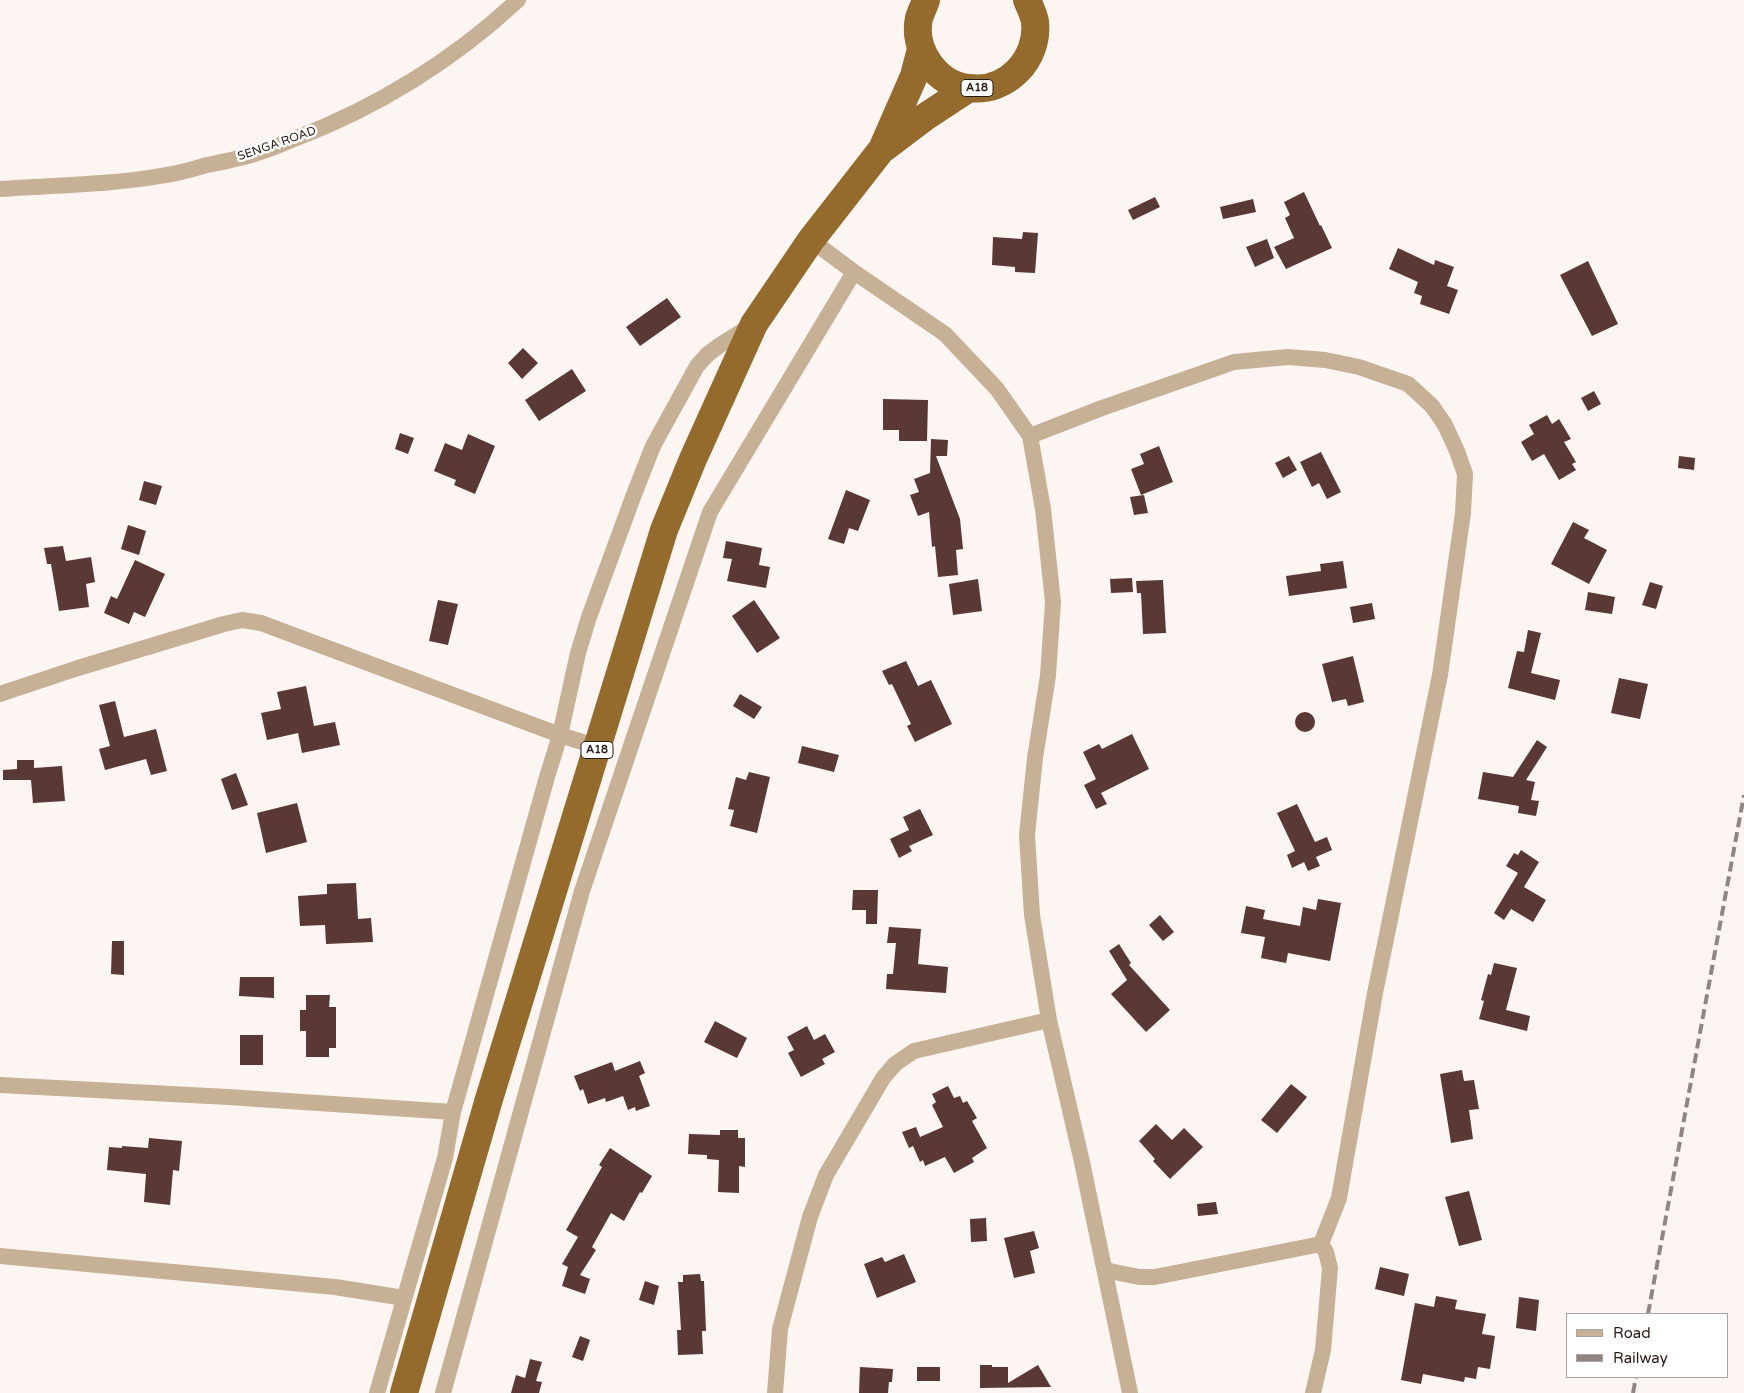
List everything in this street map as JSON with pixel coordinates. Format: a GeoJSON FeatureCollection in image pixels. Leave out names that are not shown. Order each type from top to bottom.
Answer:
{"type":"FeatureCollection","features":[{"type":"Feature","properties":{"kind":"highway","name":"A18"},"geometry":{"type":"LineString","coordinates":[[919,6],[918,34],[929,64],[940,76],[954,84],[969,88],[991,87],[1011,78],[1026,63],[1034,43],[1035,21],[1027,0]]}},
{"type":"Feature","properties":{"kind":"highway","name":"A18"},"geometry":{"type":"LineString","coordinates":[[404,1393],[492,1090],[664,530],[705,432],[754,324],[810,240],[882,149],[914,76],[922,49]]}},
{"type":"Feature","properties":{"kind":"highway","name":"A18"},"geometry":{"type":"LineString","coordinates":[[882,149],[925,117],[969,88]]}},
{"type":"Feature","properties":{"kind":"street","name":"SENGA ROAD"},"geometry":{"type":"LineString","coordinates":[[0,189],[134,180],[168,175],[268,149],[320,129],[374,103],[464,46],[518,0]]}},
{"type":"Feature","properties":{"kind":"street"},"geometry":{"type":"LineString","coordinates":[[810,240],[945,334],[997,389],[1030,436],[1043,509],[1052,602],[1048,676],[1035,758],[1027,835],[1032,915],[1049,1020],[1082,1162],[1130,1393]]}},
{"type":"Feature","properties":{"kind":"street"},"geometry":{"type":"LineString","coordinates":[[442,1393],[582,891],[710,512],[854,272]]}},
{"type":"Feature","properties":{"kind":"street"},"geometry":{"type":"LineString","coordinates":[[377,1393],[445,1158],[453,1112],[560,735],[578,654],[589,617],[653,446],[697,366],[720,345],[754,324]]}},
{"type":"Feature","properties":{"kind":"street"},"geometry":{"type":"LineString","coordinates":[[1030,436],[1102,408],[1234,362],[1288,357],[1359,367],[1408,384],[1432,406],[1445,425],[1466,474],[1463,514],[1440,675],[1375,993],[1339,1198],[1321,1244]]}},
{"type":"Feature","properties":{"kind":"street"},"geometry":{"type":"LineString","coordinates":[[0,694],[87,665],[242,620],[261,623],[560,735],[598,747]]}},
{"type":"Feature","properties":{"kind":"street"},"geometry":{"type":"LineString","coordinates":[[775,1393],[780,1329],[810,1217],[826,1175],[883,1078],[895,1064],[914,1051],[1049,1020]]}},
{"type":"Feature","properties":{"kind":"street"},"geometry":{"type":"LineString","coordinates":[[0,1085],[228,1097],[453,1112]]}},
{"type":"Feature","properties":{"kind":"street"},"geometry":{"type":"LineString","coordinates":[[1105,1270],[1139,1277],[1155,1277],[1321,1244]]}},
{"type":"Feature","properties":{"kind":"street"},"geometry":{"type":"LineString","coordinates":[[1312,1393],[1323,1350],[1330,1268],[1326,1252],[1321,1244]]}},
{"type":"Feature","properties":{"kind":"street"},"geometry":{"type":"LineString","coordinates":[[0,1256],[335,1287],[404,1298]]}},
{"type":"Feature","properties":{"kind":"building"},"geometry":{"type":"Polygon","coordinates":[[[1304,192],[1332,248],[1286,269],[1274,247],[1294,238],[1285,218],[1290,215],[1284,202],[1304,192]]]}},
{"type":"Feature","properties":{"kind":"building"},"geometry":{"type":"Polygon","coordinates":[[[1155,197],[1160,207],[1133,220],[1128,210],[1155,197]]]}},
{"type":"Feature","properties":{"kind":"building"},"geometry":{"type":"Polygon","coordinates":[[[1253,199],[1256,212],[1223,219],[1220,207],[1253,199]]]}},
{"type":"Feature","properties":{"kind":"building"},"geometry":{"type":"Polygon","coordinates":[[[1023,232],[1038,233],[1035,273],[1015,272],[1015,267],[992,265],[993,237],[1022,239],[1023,232]]]}},
{"type":"Feature","properties":{"kind":"building"},"geometry":{"type":"Polygon","coordinates":[[[1267,239],[1274,258],[1255,267],[1246,247],[1267,239]]]}},
{"type":"Feature","properties":{"kind":"building"},"geometry":{"type":"Polygon","coordinates":[[[1398,248],[1434,265],[1435,260],[1454,267],[1447,286],[1458,290],[1449,314],[1420,304],[1422,296],[1414,293],[1418,282],[1389,269],[1398,248]]]}},
{"type":"Feature","properties":{"kind":"building"},"geometry":{"type":"Polygon","coordinates":[[[1588,261],[1618,324],[1592,336],[1560,275],[1588,261]]]}},
{"type":"Feature","properties":{"kind":"building"},"geometry":{"type":"Polygon","coordinates":[[[667,298],[681,317],[640,346],[626,327],[667,298]]]}},
{"type":"Feature","properties":{"kind":"building"},"geometry":{"type":"Polygon","coordinates":[[[523,348],[538,363],[522,379],[508,363],[523,348]]]}},
{"type":"Feature","properties":{"kind":"building"},"geometry":{"type":"Polygon","coordinates":[[[572,369],[586,391],[539,421],[525,400],[572,369]]]}},
{"type":"Feature","properties":{"kind":"building"},"geometry":{"type":"Polygon","coordinates":[[[1594,391],[1601,404],[1588,411],[1581,398],[1594,391]]]}},
{"type":"Feature","properties":{"kind":"building"},"geometry":{"type":"Polygon","coordinates":[[[883,399],[928,400],[927,441],[899,441],[899,430],[883,430],[883,399]]]}},
{"type":"Feature","properties":{"kind":"building"},"geometry":{"type":"Polygon","coordinates":[[[1547,415],[1552,424],[1559,419],[1571,439],[1564,442],[1576,462],[1572,464],[1576,470],[1559,480],[1544,454],[1532,461],[1521,442],[1534,434],[1529,425],[1547,415]]]}},
{"type":"Feature","properties":{"kind":"building"},"geometry":{"type":"Polygon","coordinates":[[[400,433],[414,438],[408,454],[395,449],[400,433]]]}},
{"type":"Feature","properties":{"kind":"building"},"geometry":{"type":"Polygon","coordinates":[[[468,434],[495,446],[475,494],[454,485],[456,480],[434,471],[445,443],[462,450],[468,434]]]}},
{"type":"Feature","properties":{"kind":"building"},"geometry":{"type":"Polygon","coordinates":[[[931,439],[948,440],[947,456],[936,456],[960,519],[963,549],[956,550],[958,575],[938,577],[935,546],[932,547],[929,512],[918,516],[910,495],[919,492],[914,479],[930,473],[931,439]]]}},
{"type":"Feature","properties":{"kind":"building"},"geometry":{"type":"Polygon","coordinates":[[[1159,446],[1173,482],[1141,495],[1131,469],[1144,464],[1140,454],[1159,446]]]}},
{"type":"Feature","properties":{"kind":"building"},"geometry":{"type":"Polygon","coordinates":[[[1321,452],[1341,492],[1327,499],[1319,483],[1312,487],[1300,462],[1321,452]]]}},
{"type":"Feature","properties":{"kind":"building"},"geometry":{"type":"Polygon","coordinates":[[[1289,456],[1297,470],[1283,478],[1275,463],[1289,456]]]}},
{"type":"Feature","properties":{"kind":"building"},"geometry":{"type":"Polygon","coordinates":[[[1679,456],[1695,458],[1694,470],[1678,468],[1679,456]]]}},
{"type":"Feature","properties":{"kind":"building"},"geometry":{"type":"Polygon","coordinates":[[[144,481],[162,486],[156,505],[139,500],[144,481]]]}},
{"type":"Feature","properties":{"kind":"building"},"geometry":{"type":"Polygon","coordinates":[[[846,490],[870,500],[858,531],[849,528],[844,544],[828,539],[846,490]]]}},
{"type":"Feature","properties":{"kind":"building"},"geometry":{"type":"Polygon","coordinates":[[[1144,495],[1148,513],[1134,515],[1130,497],[1144,495]]]}},
{"type":"Feature","properties":{"kind":"building"},"geometry":{"type":"Polygon","coordinates":[[[1573,522],[1589,530],[1584,538],[1607,550],[1589,584],[1551,564],[1573,522]]]}},
{"type":"Feature","properties":{"kind":"building"},"geometry":{"type":"Polygon","coordinates":[[[128,525],[146,531],[139,555],[121,549],[128,525]]]}},
{"type":"Feature","properties":{"kind":"building"},"geometry":{"type":"Polygon","coordinates":[[[726,541],[762,548],[759,565],[770,567],[766,588],[727,581],[732,559],[723,558],[726,541]]]}},
{"type":"Feature","properties":{"kind":"building"},"geometry":{"type":"Polygon","coordinates":[[[63,546],[66,561],[91,557],[95,582],[86,584],[89,607],[59,611],[51,564],[47,564],[44,548],[63,546]]]}},
{"type":"Feature","properties":{"kind":"building"},"geometry":{"type":"Polygon","coordinates":[[[135,560],[165,574],[145,617],[134,612],[129,624],[104,613],[111,596],[117,599],[135,560]]]}},
{"type":"Feature","properties":{"kind":"building"},"geometry":{"type":"Polygon","coordinates":[[[1343,561],[1347,588],[1289,596],[1286,576],[1321,571],[1320,564],[1343,561]]]}},
{"type":"Feature","properties":{"kind":"building"},"geometry":{"type":"Polygon","coordinates":[[[1132,578],[1133,592],[1111,593],[1110,579],[1132,578]]]}},
{"type":"Feature","properties":{"kind":"building"},"geometry":{"type":"Polygon","coordinates":[[[978,579],[982,611],[953,615],[949,584],[978,579]]]}},
{"type":"Feature","properties":{"kind":"building"},"geometry":{"type":"Polygon","coordinates":[[[1163,580],[1166,633],[1143,634],[1141,593],[1137,593],[1136,581],[1163,580]]]}},
{"type":"Feature","properties":{"kind":"building"},"geometry":{"type":"Polygon","coordinates":[[[1650,582],[1663,586],[1656,609],[1642,605],[1650,582]]]}},
{"type":"Feature","properties":{"kind":"building"},"geometry":{"type":"Polygon","coordinates":[[[1588,592],[1615,597],[1612,614],[1585,610],[1588,592]]]}},
{"type":"Feature","properties":{"kind":"building"},"geometry":{"type":"Polygon","coordinates":[[[438,600],[458,604],[448,645],[429,641],[438,600]]]}},
{"type":"Feature","properties":{"kind":"building"},"geometry":{"type":"Polygon","coordinates":[[[754,600],[780,638],[757,653],[732,616],[754,600]]]}},
{"type":"Feature","properties":{"kind":"building"},"geometry":{"type":"Polygon","coordinates":[[[1372,603],[1375,619],[1353,623],[1350,607],[1372,603]]]}},
{"type":"Feature","properties":{"kind":"building"},"geometry":{"type":"Polygon","coordinates":[[[1528,630],[1541,633],[1531,673],[1560,680],[1555,700],[1508,688],[1517,651],[1524,652],[1528,630]]]}},
{"type":"Feature","properties":{"kind":"building"},"geometry":{"type":"Polygon","coordinates":[[[1353,656],[1364,702],[1348,706],[1346,699],[1332,702],[1322,664],[1353,656]]]}},
{"type":"Feature","properties":{"kind":"building"},"geometry":{"type":"Polygon","coordinates":[[[906,661],[918,686],[931,680],[952,724],[915,742],[907,726],[911,724],[892,684],[889,685],[882,671],[906,661]]]}},
{"type":"Feature","properties":{"kind":"building"},"geometry":{"type":"Polygon","coordinates":[[[1619,678],[1648,684],[1640,719],[1611,713],[1619,678]]]}},
{"type":"Feature","properties":{"kind":"building"},"geometry":{"type":"Polygon","coordinates":[[[306,686],[314,726],[335,722],[340,745],[302,753],[298,733],[267,740],[261,713],[281,709],[277,692],[306,686]]]}},
{"type":"Feature","properties":{"kind":"building"},"geometry":{"type":"Polygon","coordinates":[[[740,694],[762,707],[754,719],[733,706],[740,694]]]}},
{"type":"Feature","properties":{"kind":"building"},"geometry":{"type":"Polygon","coordinates":[[[115,701],[124,737],[156,729],[167,771],[151,775],[146,759],[105,770],[99,749],[110,746],[99,705],[115,701]]]}},
{"type":"Feature","properties":{"kind":"building"},"geometry":{"type":"Polygon","coordinates":[[[1301,712],[1309,712],[1315,718],[1315,726],[1309,732],[1301,732],[1295,726],[1295,718],[1301,712]]]}},
{"type":"Feature","properties":{"kind":"building"},"geometry":{"type":"Polygon","coordinates":[[[1132,734],[1149,769],[1101,793],[1107,804],[1096,809],[1084,785],[1096,779],[1083,752],[1099,744],[1102,749],[1132,734]]]}},
{"type":"Feature","properties":{"kind":"building"},"geometry":{"type":"Polygon","coordinates":[[[1537,740],[1547,747],[1526,780],[1535,782],[1531,800],[1539,801],[1536,816],[1518,813],[1519,806],[1478,799],[1483,772],[1513,777],[1537,740]]]}},
{"type":"Feature","properties":{"kind":"building"},"geometry":{"type":"Polygon","coordinates":[[[802,746],[839,755],[834,772],[798,763],[802,746]]]}},
{"type":"Feature","properties":{"kind":"building"},"geometry":{"type":"Polygon","coordinates":[[[17,760],[34,760],[34,768],[62,766],[65,801],[33,803],[31,780],[3,780],[3,770],[17,769],[17,760]]]}},
{"type":"Feature","properties":{"kind":"building"},"geometry":{"type":"Polygon","coordinates":[[[749,772],[770,777],[757,833],[730,826],[734,810],[728,809],[736,777],[746,780],[749,772]]]}},
{"type":"Feature","properties":{"kind":"building"},"geometry":{"type":"Polygon","coordinates":[[[236,773],[248,805],[232,810],[221,779],[236,773]]]}},
{"type":"Feature","properties":{"kind":"building"},"geometry":{"type":"Polygon","coordinates":[[[297,803],[307,842],[266,853],[257,813],[297,803]]]}},
{"type":"Feature","properties":{"kind":"building"},"geometry":{"type":"Polygon","coordinates":[[[1297,804],[1315,842],[1327,837],[1332,850],[1316,857],[1320,866],[1308,871],[1304,862],[1292,868],[1287,855],[1295,851],[1277,813],[1297,804]]]}},
{"type":"Feature","properties":{"kind":"building"},"geometry":{"type":"Polygon","coordinates":[[[920,809],[933,835],[909,846],[912,851],[899,858],[890,839],[909,830],[903,817],[920,809]]]}},
{"type":"Feature","properties":{"kind":"building"},"geometry":{"type":"Polygon","coordinates":[[[1521,850],[1539,862],[1524,887],[1546,900],[1533,922],[1511,909],[1504,920],[1494,913],[1518,873],[1506,866],[1514,853],[1518,855],[1521,850]]]}},
{"type":"Feature","properties":{"kind":"building"},"geometry":{"type":"Polygon","coordinates":[[[356,883],[358,919],[371,918],[373,942],[326,944],[325,925],[300,926],[298,896],[327,894],[327,884],[356,883]]]}},
{"type":"Feature","properties":{"kind":"building"},"geometry":{"type":"Polygon","coordinates":[[[853,890],[878,890],[877,924],[866,924],[866,910],[852,910],[853,890]]]}},
{"type":"Feature","properties":{"kind":"building"},"geometry":{"type":"Polygon","coordinates":[[[1318,899],[1341,903],[1330,961],[1288,953],[1286,963],[1261,958],[1265,937],[1241,933],[1246,906],[1265,910],[1263,919],[1300,926],[1303,907],[1316,910],[1318,899]]]}},
{"type":"Feature","properties":{"kind":"building"},"geometry":{"type":"Polygon","coordinates":[[[1160,915],[1174,932],[1163,941],[1149,925],[1160,915]]]}},
{"type":"Feature","properties":{"kind":"building"},"geometry":{"type":"Polygon","coordinates":[[[889,927],[921,929],[918,964],[948,967],[946,993],[886,989],[887,974],[893,974],[896,943],[887,943],[889,927]]]}},
{"type":"Feature","properties":{"kind":"building"},"geometry":{"type":"Polygon","coordinates":[[[112,941],[124,941],[124,975],[111,974],[112,941]]]}},
{"type":"Feature","properties":{"kind":"building"},"geometry":{"type":"Polygon","coordinates":[[[1119,944],[1131,963],[1129,965],[1170,1010],[1146,1032],[1111,994],[1127,980],[1109,951],[1119,944]]]}},
{"type":"Feature","properties":{"kind":"building"},"geometry":{"type":"Polygon","coordinates":[[[1494,963],[1517,968],[1506,1010],[1530,1016],[1527,1031],[1479,1019],[1484,1001],[1481,1000],[1488,974],[1491,975],[1494,963]]]}},
{"type":"Feature","properties":{"kind":"building"},"geometry":{"type":"Polygon","coordinates":[[[240,977],[274,977],[274,998],[239,996],[240,977]]]}},
{"type":"Feature","properties":{"kind":"building"},"geometry":{"type":"Polygon","coordinates":[[[306,995],[330,995],[329,1007],[336,1007],[336,1048],[329,1048],[329,1057],[306,1057],[306,1031],[300,1031],[300,1010],[306,1010],[306,995]]]}},
{"type":"Feature","properties":{"kind":"building"},"geometry":{"type":"Polygon","coordinates":[[[715,1021],[747,1038],[737,1058],[704,1042],[715,1021]]]}},
{"type":"Feature","properties":{"kind":"building"},"geometry":{"type":"Polygon","coordinates":[[[807,1026],[814,1040],[825,1034],[835,1052],[822,1059],[825,1064],[801,1077],[788,1053],[794,1050],[787,1037],[807,1026]]]}},
{"type":"Feature","properties":{"kind":"building"},"geometry":{"type":"Polygon","coordinates":[[[240,1035],[263,1035],[263,1065],[240,1065],[240,1035]]]}},
{"type":"Feature","properties":{"kind":"building"},"geometry":{"type":"Polygon","coordinates":[[[640,1061],[645,1073],[639,1076],[650,1106],[636,1111],[635,1107],[628,1110],[623,1096],[606,1102],[605,1098],[588,1104],[583,1089],[580,1091],[574,1076],[612,1062],[615,1071],[640,1061]]]}},
{"type":"Feature","properties":{"kind":"building"},"geometry":{"type":"Polygon","coordinates":[[[1462,1070],[1464,1081],[1474,1080],[1479,1109],[1469,1110],[1473,1139],[1451,1143],[1440,1074],[1462,1070]]]}},
{"type":"Feature","properties":{"kind":"building"},"geometry":{"type":"Polygon","coordinates":[[[1291,1084],[1307,1097],[1277,1133],[1261,1120],[1291,1084]]]}},
{"type":"Feature","properties":{"kind":"building"},"geometry":{"type":"Polygon","coordinates":[[[948,1086],[954,1098],[960,1096],[963,1103],[967,1101],[977,1118],[972,1121],[987,1148],[972,1158],[974,1162],[954,1173],[945,1157],[925,1166],[923,1160],[920,1162],[913,1146],[909,1148],[902,1132],[916,1127],[920,1137],[943,1127],[932,1105],[936,1102],[932,1094],[948,1086]]]}},
{"type":"Feature","properties":{"kind":"building"},"geometry":{"type":"Polygon","coordinates":[[[1156,1124],[1172,1140],[1184,1128],[1203,1147],[1170,1179],[1153,1161],[1155,1159],[1139,1141],[1156,1124]]]}},
{"type":"Feature","properties":{"kind":"building"},"geometry":{"type":"Polygon","coordinates":[[[720,1130],[738,1130],[738,1138],[745,1138],[745,1167],[739,1166],[739,1193],[718,1192],[719,1160],[707,1159],[707,1155],[688,1154],[689,1134],[720,1135],[720,1130]]]}},
{"type":"Feature","properties":{"kind":"building"},"geometry":{"type":"Polygon","coordinates":[[[149,1138],[182,1141],[179,1171],[173,1170],[170,1205],[144,1202],[146,1174],[107,1170],[109,1147],[148,1148],[149,1138]]]}},
{"type":"Feature","properties":{"kind":"building"},"geometry":{"type":"Polygon","coordinates":[[[610,1148],[652,1176],[642,1193],[640,1192],[624,1221],[611,1213],[592,1247],[596,1250],[580,1275],[590,1279],[585,1294],[562,1286],[568,1267],[562,1264],[578,1237],[566,1230],[602,1167],[599,1165],[610,1148]]]}},
{"type":"Feature","properties":{"kind":"building"},"geometry":{"type":"Polygon","coordinates":[[[1469,1191],[1482,1240],[1459,1246],[1445,1197],[1469,1191]]]}},
{"type":"Feature","properties":{"kind":"building"},"geometry":{"type":"Polygon","coordinates":[[[1216,1202],[1218,1214],[1198,1216],[1197,1204],[1216,1202]]]}},
{"type":"Feature","properties":{"kind":"building"},"geometry":{"type":"Polygon","coordinates":[[[986,1218],[987,1241],[971,1242],[970,1219],[986,1218]]]}},
{"type":"Feature","properties":{"kind":"building"},"geometry":{"type":"Polygon","coordinates":[[[1034,1231],[1039,1248],[1030,1251],[1035,1273],[1014,1278],[1004,1238],[1034,1231]]]}},
{"type":"Feature","properties":{"kind":"building"},"geometry":{"type":"Polygon","coordinates":[[[904,1254],[916,1282],[877,1298],[864,1264],[882,1257],[885,1262],[904,1254]]]}},
{"type":"Feature","properties":{"kind":"building"},"geometry":{"type":"Polygon","coordinates":[[[1380,1267],[1409,1274],[1404,1296],[1375,1289],[1380,1267]]]}},
{"type":"Feature","properties":{"kind":"building"},"geometry":{"type":"Polygon","coordinates":[[[700,1274],[701,1281],[704,1281],[706,1331],[702,1331],[703,1354],[678,1355],[677,1330],[681,1330],[678,1282],[683,1282],[683,1275],[700,1274]]]}},
{"type":"Feature","properties":{"kind":"building"},"geometry":{"type":"Polygon","coordinates":[[[645,1281],[659,1286],[654,1305],[639,1300],[645,1281]]]}},
{"type":"Feature","properties":{"kind":"building"},"geometry":{"type":"Polygon","coordinates":[[[1436,1296],[1457,1300],[1455,1309],[1486,1314],[1482,1334],[1495,1336],[1490,1369],[1478,1367],[1476,1379],[1465,1377],[1464,1382],[1423,1374],[1421,1384],[1401,1380],[1415,1303],[1434,1307],[1436,1296]]]}},
{"type":"Feature","properties":{"kind":"building"},"geometry":{"type":"Polygon","coordinates":[[[1519,1297],[1539,1300],[1536,1331],[1516,1328],[1519,1297]]]}},
{"type":"Feature","properties":{"kind":"building"},"geometry":{"type":"Polygon","coordinates":[[[580,1336],[590,1340],[583,1361],[572,1357],[580,1336]]]}},
{"type":"Feature","properties":{"kind":"building"},"geometry":{"type":"Polygon","coordinates":[[[530,1359],[542,1362],[536,1381],[542,1382],[539,1393],[511,1393],[516,1375],[525,1378],[530,1359]]]}},
{"type":"Feature","properties":{"kind":"building"},"geometry":{"type":"Polygon","coordinates":[[[980,1365],[1008,1367],[1008,1383],[1038,1365],[1051,1387],[980,1388],[980,1365]]]}},
{"type":"Feature","properties":{"kind":"building"},"geometry":{"type":"Polygon","coordinates":[[[860,1367],[893,1369],[892,1382],[889,1382],[888,1393],[859,1393],[860,1367]]]}},
{"type":"Feature","properties":{"kind":"building"},"geometry":{"type":"Polygon","coordinates":[[[917,1367],[940,1367],[940,1381],[917,1381],[917,1367]]]}},
{"type":"Feature","properties":{"kind":"railway"},"geometry":{"type":"LineString","coordinates":[[1648,1313],[1744,795]]}},
{"type":"Feature","properties":{"kind":"railway"},"geometry":{"type":"LineString","coordinates":[[1633,1393],[1636,1378]]}}]}
